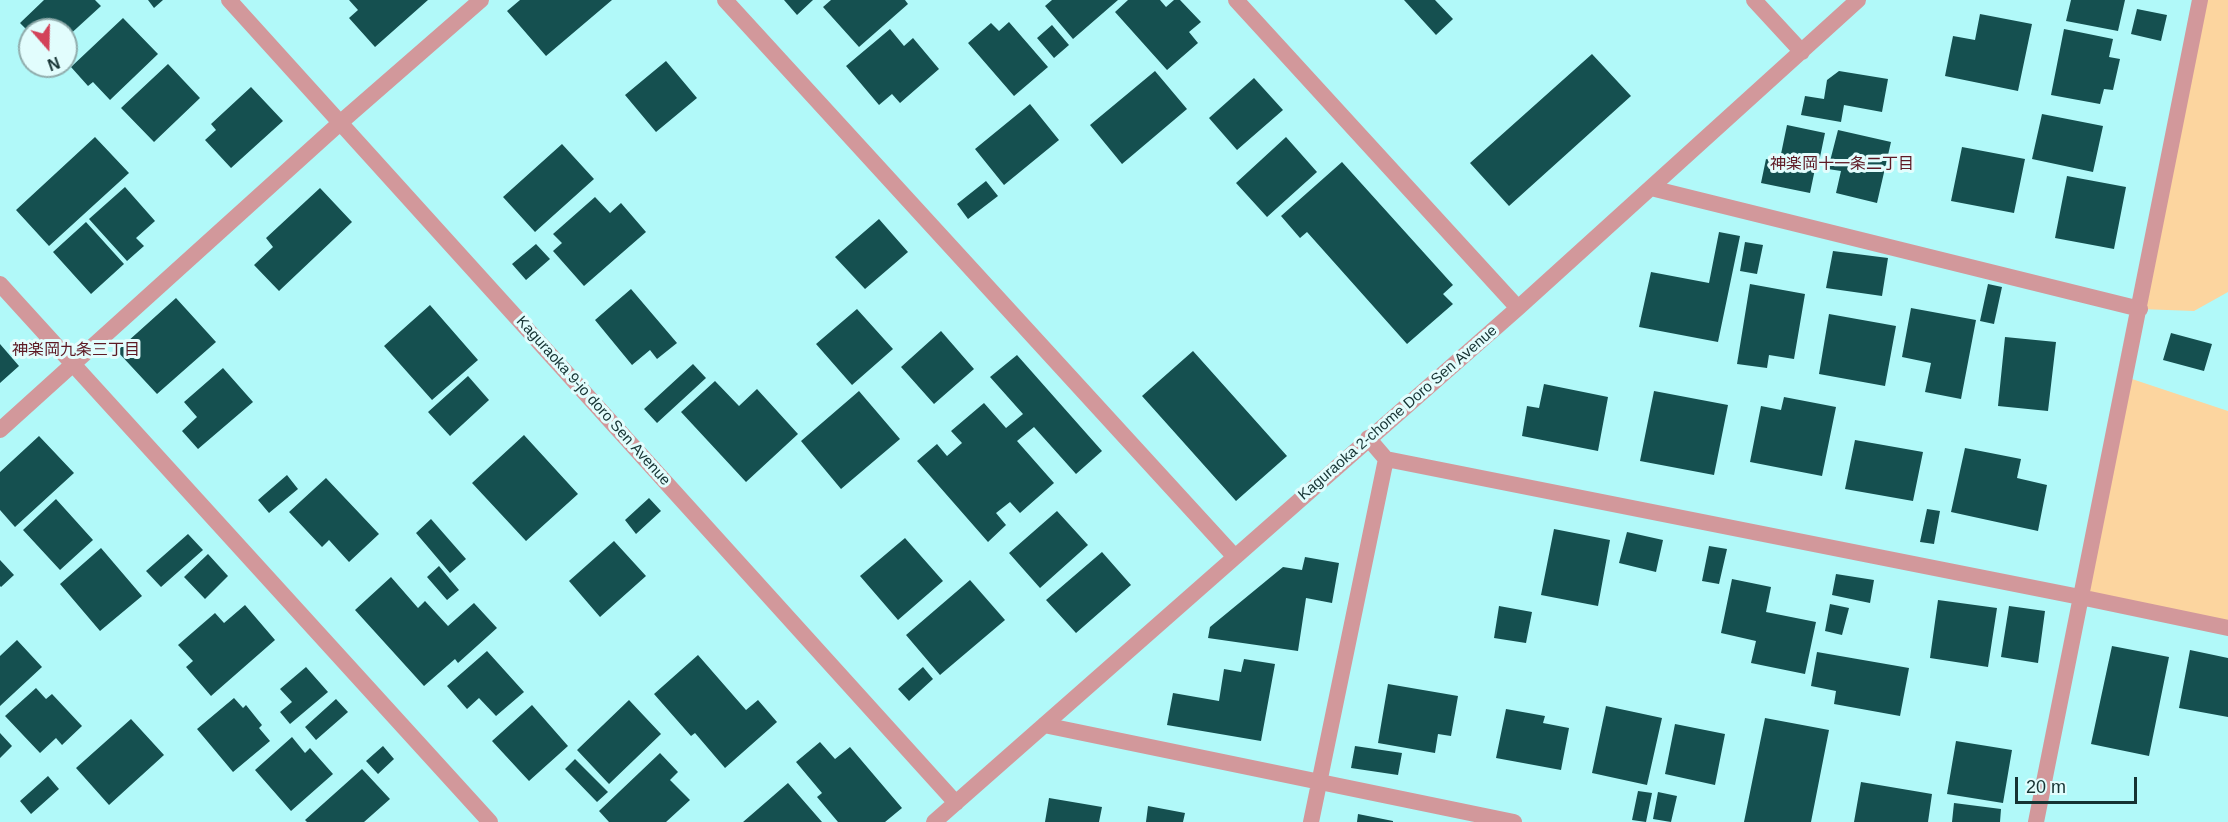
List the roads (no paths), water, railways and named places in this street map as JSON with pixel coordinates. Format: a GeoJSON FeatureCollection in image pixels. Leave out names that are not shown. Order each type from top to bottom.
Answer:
{"type":"FeatureCollection","features":[{"type":"Feature","properties":{"kind":"street","name":"Kaguraoka 9-jo doro Sen Avenue"},"geometry":{"type":"LineString","coordinates":[[229,0],[956,803]]}},
{"type":"Feature","properties":{"kind":"street"},"geometry":{"type":"LineString","coordinates":[[0,430],[341,122],[481,0]]}},
{"type":"Feature","properties":{"kind":"street"},"geometry":{"type":"LineString","coordinates":[[725,0],[1235,557]]}},
{"type":"Feature","properties":{"kind":"street"},"geometry":{"type":"LineString","coordinates":[[1236,0],[1518,308]]}},
{"type":"Feature","properties":{"kind":"street"},"geometry":{"type":"LineString","coordinates":[[1754,0],[1802,52]]}},
{"type":"Feature","properties":{"kind":"street","name":"Kaguraoka 2-chome Doro Sen Avenue"},"geometry":{"type":"LineString","coordinates":[[934,822],[1518,308],[1858,0]]}},
{"type":"Feature","properties":{"kind":"street"},"geometry":{"type":"LineString","coordinates":[[2037,822],[2200,0]]}},
{"type":"Feature","properties":{"kind":"street"},"geometry":{"type":"LineString","coordinates":[[1651,188],[2140,309]]}},
{"type":"Feature","properties":{"kind":"street"},"geometry":{"type":"LineString","coordinates":[[0,284],[490,822]]}},
{"type":"Feature","properties":{"kind":"street"},"geometry":{"type":"LineString","coordinates":[[1368,438],[1386,459],[2228,628]]}},
{"type":"Feature","properties":{"kind":"street"},"geometry":{"type":"LineString","coordinates":[[1311,822],[1386,459]]}},
{"type":"Feature","properties":{"kind":"street"},"geometry":{"type":"LineString","coordinates":[[1044,725],[1514,822]]}},
{"type":"Feature","properties":{"kind":"district","name":"神楽岡十一条二丁目"},"geometry":{"type":"Point","coordinates":[1842,165]}},
{"type":"Feature","properties":{"kind":"district","name":"神楽岡九条三丁目"},"geometry":{"type":"Point","coordinates":[76,351]}}]}
